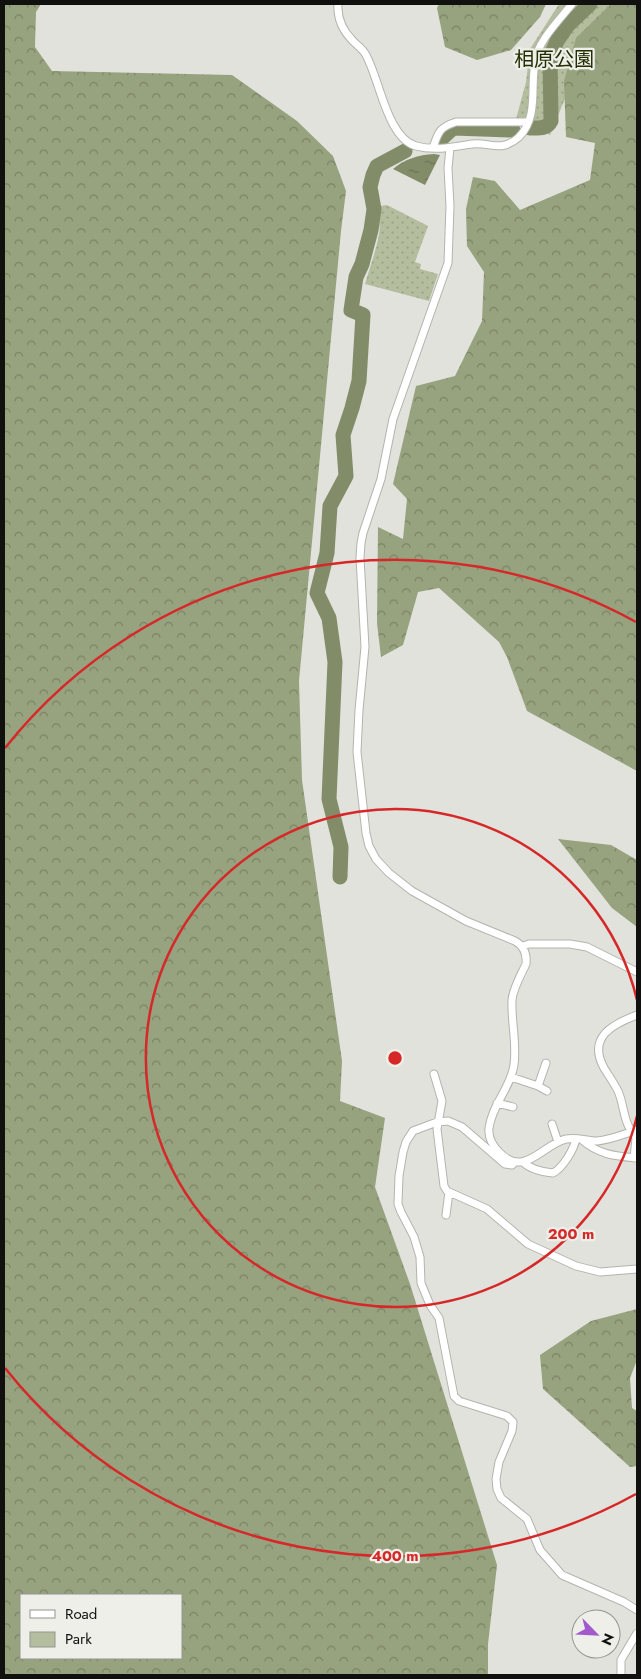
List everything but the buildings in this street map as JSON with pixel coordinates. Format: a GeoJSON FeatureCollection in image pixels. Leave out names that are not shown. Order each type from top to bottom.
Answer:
{"type":"FeatureCollection","features":[{"type":"Feature","properties":{"kind":"street"},"geometry":{"type":"LineString","coordinates":[[338,4],[339,20],[346,32],[366,55],[388,113],[399,133],[415,146],[433,148],[450,148],[473,144],[494,147],[504,146],[524,132],[531,111],[537,54],[545,38],[572,4]]}},
{"type":"Feature","properties":{"kind":"street"},"geometry":{"type":"LineString","coordinates":[[433,148],[440,130],[446,125],[456,122],[528,122]]}},
{"type":"Feature","properties":{"kind":"street"},"geometry":{"type":"LineString","coordinates":[[450,148],[448,168],[450,206],[448,263],[393,419],[381,479],[361,543],[360,558],[365,647],[358,744],[361,795],[369,846],[376,859],[389,873],[412,891],[445,910],[466,921],[515,940],[523,946],[526,954],[526,964],[512,998],[514,1064],[511,1076],[497,1104],[489,1130],[490,1140],[502,1155],[528,1166],[553,1173],[561,1166],[579,1139]]}},
{"type":"Feature","properties":{"kind":"street"},"geometry":{"type":"LineString","coordinates":[[523,946],[529,944],[570,944],[587,947],[637,972]]}},
{"type":"Feature","properties":{"kind":"street"},"geometry":{"type":"LineString","coordinates":[[579,1139],[607,1154],[636,1158],[634,1131],[627,1123],[618,1091],[603,1066],[599,1051],[602,1036],[607,1030],[623,1020],[637,1015]]}},
{"type":"Feature","properties":{"kind":"street"},"geometry":{"type":"LineString","coordinates":[[538,1086],[546,1063]]}},
{"type":"Feature","properties":{"kind":"street"},"geometry":{"type":"LineString","coordinates":[[434,1074],[442,1101],[437,1122],[437,1136],[444,1186],[449,1192],[487,1209],[528,1244],[576,1266],[600,1272],[637,1269]]}},
{"type":"Feature","properties":{"kind":"street"},"geometry":{"type":"LineString","coordinates":[[511,1076],[547,1091]]}},
{"type":"Feature","properties":{"kind":"street"},"geometry":{"type":"LineString","coordinates":[[497,1104],[513,1107]]}},
{"type":"Feature","properties":{"kind":"street"},"geometry":{"type":"LineString","coordinates":[[634,1131],[602,1141],[565,1139],[533,1158],[512,1165],[505,1164],[462,1127],[448,1121],[417,1128],[410,1134],[406,1142],[399,1176],[398,1204],[414,1238],[420,1257],[421,1283],[430,1305],[439,1318],[454,1396],[459,1401],[507,1416],[512,1422],[512,1431],[499,1462],[496,1479],[497,1489],[501,1498],[528,1519],[540,1550],[562,1575],[624,1602],[637,1610]]}},
{"type":"Feature","properties":{"kind":"street"},"geometry":{"type":"LineString","coordinates":[[552,1124],[558,1142]]}},
{"type":"Feature","properties":{"kind":"street"},"geometry":{"type":"LineString","coordinates":[[446,1215],[449,1192]]}},
{"type":"Feature","properties":{"kind":"street"},"geometry":{"type":"LineString","coordinates":[[622,1675],[621,1660],[637,1633]]}},
{"type":"Feature","properties":{"kind":"green space"},"geometry":{"type":"Polygon","coordinates":[[[4,4],[41,4],[36,12],[35,47],[52,71],[232,75],[297,121],[333,156],[346,191],[299,681],[302,780],[342,1061],[340,1101],[385,1118],[375,1187],[410,1284],[497,1565],[488,1644],[488,1675],[4,1675],[4,4]]]}},
{"type":"Feature","properties":{"kind":"green space"},"geometry":{"type":"Polygon","coordinates":[[[439,4],[546,4],[540,17],[511,50],[477,60],[445,47],[437,8],[439,4]]]}},
{"type":"Feature","properties":{"kind":"green space","name":"相原公園"},"geometry":{"type":"Polygon","coordinates":[[[559,4],[637,4],[598,19],[550,135],[516,119],[526,82],[530,49],[559,4]]]}},
{"type":"Feature","properties":{"kind":"green space"},"geometry":{"type":"Polygon","coordinates":[[[611,4],[637,4],[637,771],[527,711],[507,657],[499,642],[439,588],[418,592],[403,645],[381,657],[377,623],[378,527],[403,539],[407,499],[393,484],[416,386],[455,376],[482,321],[484,272],[467,246],[466,209],[473,177],[495,181],[520,210],[590,180],[595,143],[566,137],[564,81],[576,38],[611,4]]]}},
{"type":"Feature","properties":{"kind":"green space"},"geometry":{"type":"Polygon","coordinates":[[[387,205],[428,226],[415,262],[421,264],[420,269],[438,274],[429,301],[365,284],[379,234],[380,206],[387,205]]]}},
{"type":"Feature","properties":{"kind":"green space"},"geometry":{"type":"Polygon","coordinates":[[[558,839],[611,845],[637,860],[637,927],[612,908],[558,839]]]}},
{"type":"Feature","properties":{"kind":"green space"},"geometry":{"type":"Polygon","coordinates":[[[637,1309],[637,1360],[630,1378],[632,1408],[637,1411],[637,1466],[630,1467],[543,1389],[540,1355],[591,1321],[637,1309]]]}},
{"type":"Feature","properties":{"kind":"water"},"geometry":{"type":"Polygon","coordinates":[[[434,154],[440,155],[425,185],[393,169],[412,158],[434,154]]]}},
{"type":"Feature","properties":{"kind":"waterway"},"geometry":{"type":"LineString","coordinates":[[530,128],[545,127],[551,121],[550,58],[557,41],[568,25],[590,4]]}},
{"type":"Feature","properties":{"kind":"waterway"},"geometry":{"type":"LineString","coordinates":[[439,141],[453,128],[513,130]]}},
{"type":"Feature","properties":{"kind":"waterway"},"geometry":{"type":"LineString","coordinates":[[340,877],[341,847],[329,799],[335,662],[329,618],[317,593],[327,553],[330,506],[346,476],[343,435],[359,381],[363,315],[351,310],[356,277],[362,264],[371,230],[374,209],[370,187],[377,166],[405,151]]}}]}
